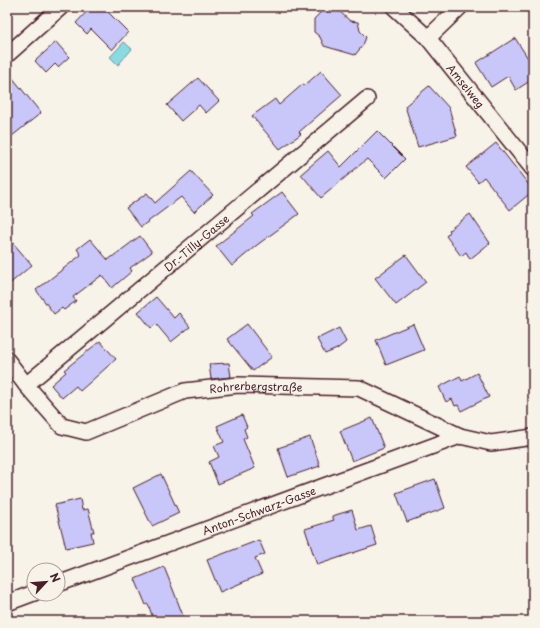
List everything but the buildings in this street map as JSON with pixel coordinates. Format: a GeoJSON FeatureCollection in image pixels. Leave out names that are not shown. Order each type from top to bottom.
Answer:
{"type":"FeatureCollection","features":[{"type":"Feature","properties":{"kind":"street"},"geometry":{"type":"LineString","coordinates":[[7,55],[61,7]]}},
{"type":"Feature","properties":{"kind":"street","name":"Amselweg"},"geometry":{"type":"LineString","coordinates":[[394,7],[428,38],[533,169]]}},
{"type":"Feature","properties":{"kind":"street"},"geometry":{"type":"LineString","coordinates":[[428,38],[460,7]]}},
{"type":"Feature","properties":{"kind":"street","name":"Dr.-Tilly-Gasse"},"geometry":{"type":"LineString","coordinates":[[26,385],[367,99]]}},
{"type":"Feature","properties":{"kind":"street","name":"Rohrerbergstraße"},"geometry":{"type":"LineString","coordinates":[[7,360],[26,385],[62,426],[86,432],[185,391],[238,385],[359,388],[460,436],[491,443],[533,437]]}},
{"type":"Feature","properties":{"kind":"street","name":"Anton-Schwarz-Gasse"},"geometry":{"type":"LineString","coordinates":[[66,581],[460,436]]}},
{"type":"Feature","properties":{"kind":"street"},"geometry":{"type":"LineString","coordinates":[[7,603],[26,596]]}},
{"type":"Feature","properties":{"kind":"water"},"geometry":{"type":"Polygon","coordinates":[[[124,42],[132,49],[118,65],[110,57],[124,42]]]}}]}
